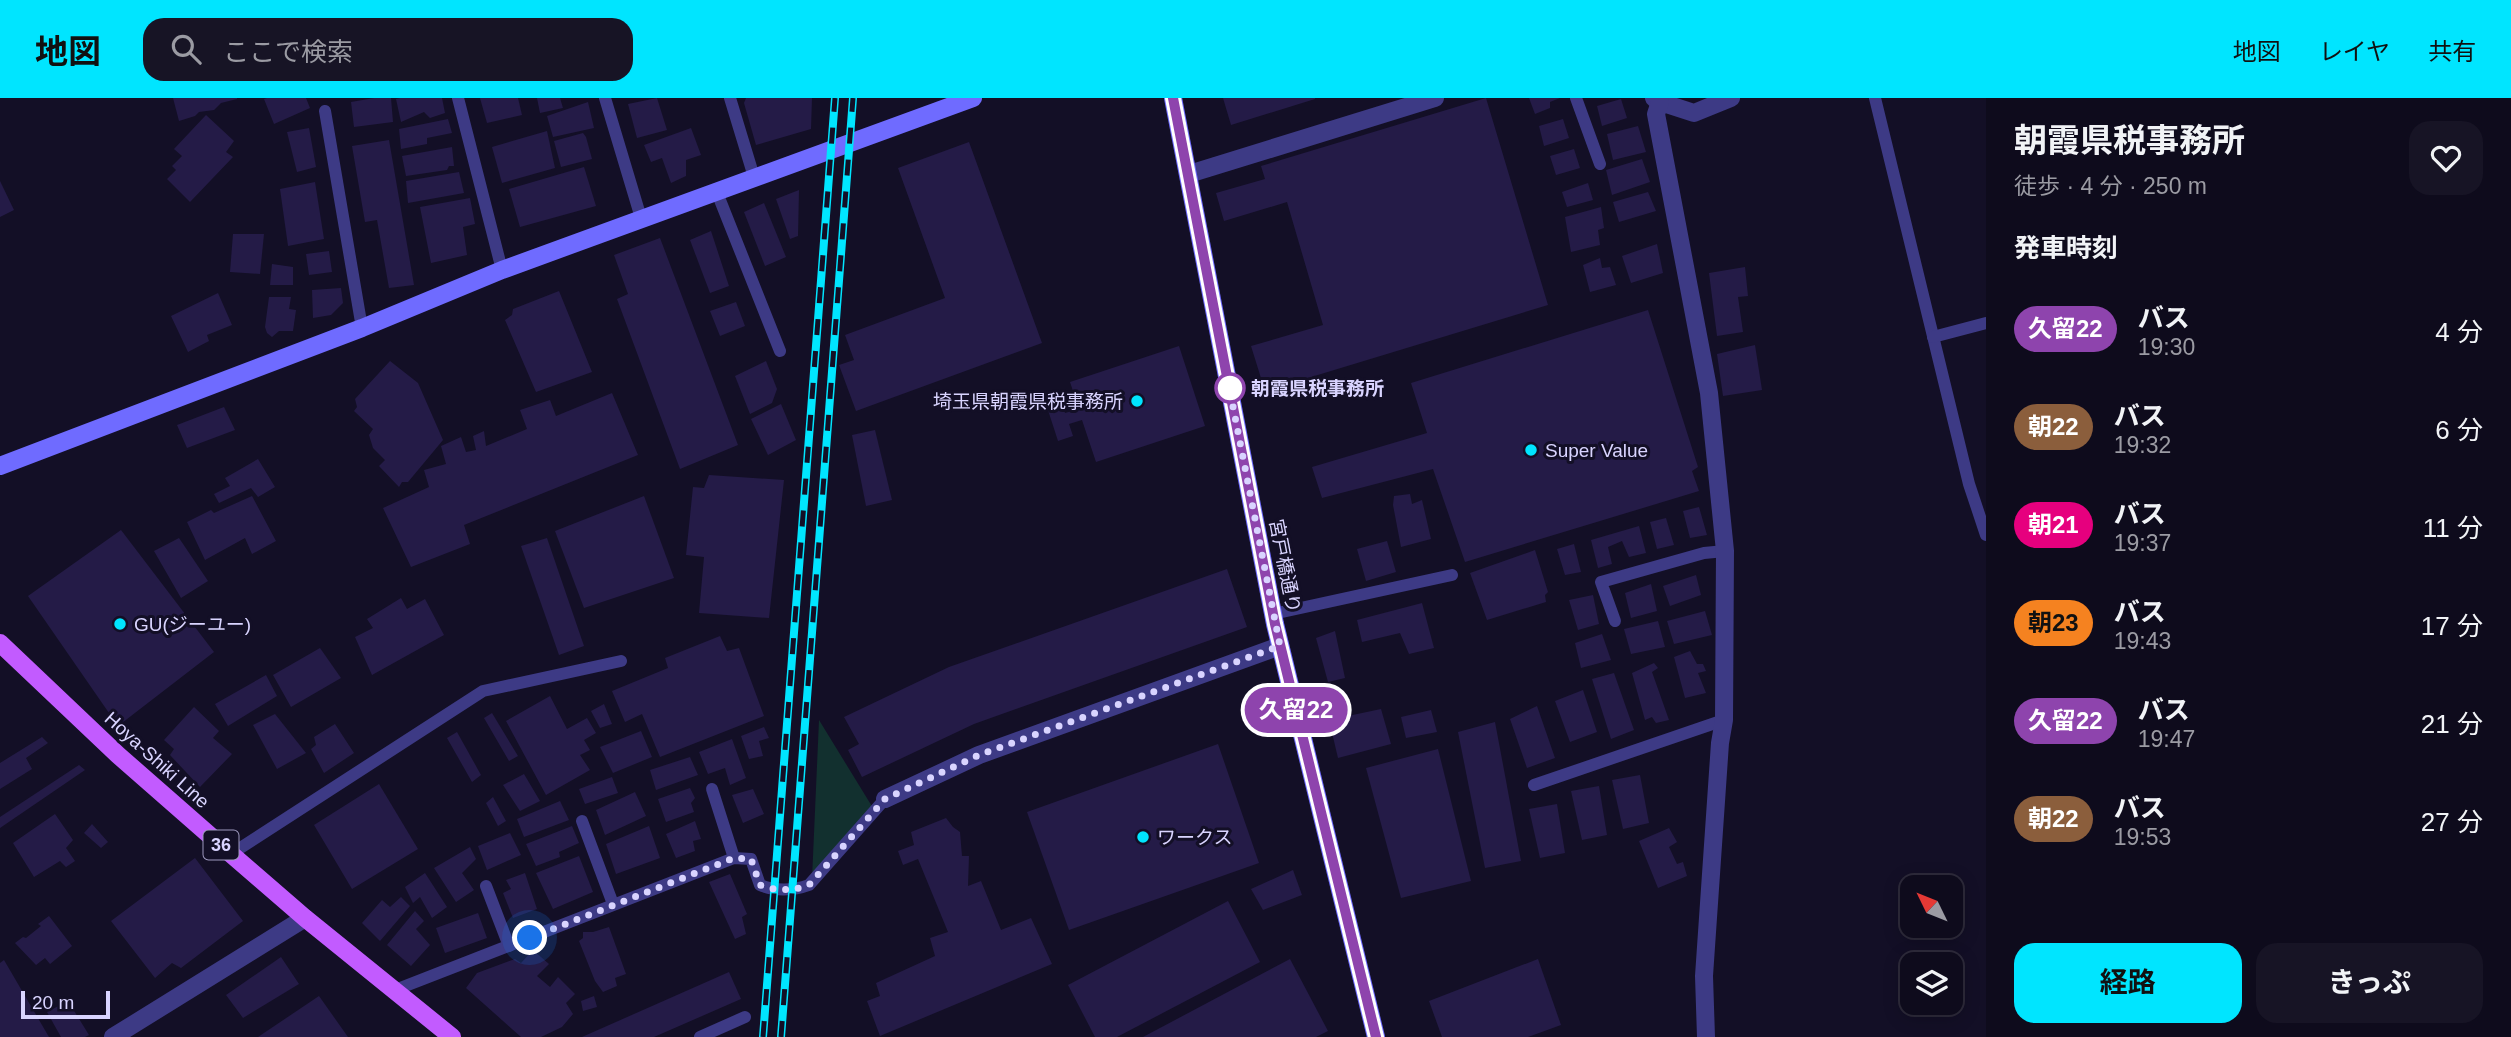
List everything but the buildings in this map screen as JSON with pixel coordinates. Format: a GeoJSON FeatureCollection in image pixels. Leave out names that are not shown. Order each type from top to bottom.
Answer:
{"type":"FeatureCollection","features":[{"type":"Feature","properties":{"kind":"main road","name":"Hoya-Shiki Line"},"geometry":{"type":"LineString","coordinates":[[1,647],[118,755],[304,918],[452,1037]]}},
{"type":"Feature","properties":{"kind":"street"},"geometry":{"type":"LineString","coordinates":[[0,466],[362,328],[502,270],[972,98]]}},
{"type":"Feature","properties":{"kind":"street","name":"宮戸橋通り"},"geometry":{"type":"LineString","coordinates":[[1173,98],[1273,614],[1376,1037]]}},
{"type":"Feature","properties":{"kind":"street"},"geometry":{"type":"LineString","coordinates":[[1189,174],[1435,98]]}},
{"type":"Feature","properties":{"kind":"street"},"geometry":{"type":"LineString","coordinates":[[1706,1037],[1704,976],[1720,743],[1724,720],[1725,551],[1709,393],[1656,114],[1657,100],[1694,113],[1731,98]]}},
{"type":"Feature","properties":{"kind":"street"},"geometry":{"type":"LineString","coordinates":[[885,799],[979,755],[1280,646]]}},
{"type":"Feature","properties":{"kind":"street"},"geometry":{"type":"LineString","coordinates":[[113,1037],[304,918]]}},
{"type":"Feature","properties":{"kind":"lane"},"geometry":{"type":"LineString","coordinates":[[458,98],[502,270]]}},
{"type":"Feature","properties":{"kind":"lane"},"geometry":{"type":"LineString","coordinates":[[605,98],[641,218]]}},
{"type":"Feature","properties":{"kind":"lane"},"geometry":{"type":"LineString","coordinates":[[730,98],[754,177]]}},
{"type":"Feature","properties":{"kind":"lane"},"geometry":{"type":"LineString","coordinates":[[1576,98],[1600,164]]}},
{"type":"Feature","properties":{"kind":"lane"},"geometry":{"type":"LineString","coordinates":[[1875,98],[1969,484],[1986,535]]}},
{"type":"Feature","properties":{"kind":"lane"},"geometry":{"type":"LineString","coordinates":[[325,111],[362,328]]}},
{"type":"Feature","properties":{"kind":"lane"},"geometry":{"type":"LineString","coordinates":[[716,190],[780,351]]}},
{"type":"Feature","properties":{"kind":"lane"},"geometry":{"type":"LineString","coordinates":[[1933,337],[1986,323]]}},
{"type":"Feature","properties":{"kind":"lane"},"geometry":{"type":"LineString","coordinates":[[1615,621],[1601,582],[1704,553],[1725,551]]}},
{"type":"Feature","properties":{"kind":"lane"},"geometry":{"type":"LineString","coordinates":[[1273,614],[1452,575]]}},
{"type":"Feature","properties":{"kind":"lane"},"geometry":{"type":"LineString","coordinates":[[231,854],[483,691],[621,661]]}},
{"type":"Feature","properties":{"kind":"lane"},"geometry":{"type":"LineString","coordinates":[[1534,785],[1724,720]]}},
{"type":"Feature","properties":{"kind":"lane"},"geometry":{"type":"LineString","coordinates":[[712,789],[734,858]]}},
{"type":"Feature","properties":{"kind":"lane"},"geometry":{"type":"LineString","coordinates":[[395,990],[734,858],[751,859],[760,885],[771,890],[802,888],[809,885],[885,799]]}},
{"type":"Feature","properties":{"kind":"lane"},"geometry":{"type":"LineString","coordinates":[[582,821],[613,904]]}},
{"type":"Feature","properties":{"kind":"lane"},"geometry":{"type":"LineString","coordinates":[[486,886],[509,946]]}},
{"type":"Feature","properties":{"kind":"lane"},"geometry":{"type":"LineString","coordinates":[[700,1037],[744,1017]]}},
{"type":"Feature","properties":{"kind":"green space"},"geometry":{"type":"Polygon","coordinates":[[[819,720],[873,808],[812,879],[819,720]]]}},
{"type":"Feature","properties":{"kind":"railway"},"geometry":{"type":"LineString","coordinates":[[763,1037],[835,98]]}},
{"type":"Feature","properties":{"kind":"railway"},"geometry":{"type":"LineString","coordinates":[[781,1037],[853,98]]}},
{"type":"Feature","properties":{"kind":"bus line","name":"久留22"},"geometry":{"type":"LineString","coordinates":[[1173,98],[1275,624],[1376,1037]]}},
{"type":"Feature","properties":{"kind":"place","name":"朝霞県税事務所"},"geometry":{"type":"Point","coordinates":[1230,388]}},
{"type":"Feature","properties":{"kind":"place","name":"埼玉県朝霞県税事務所"},"geometry":{"type":"Point","coordinates":[1137,401]}},
{"type":"Feature","properties":{"kind":"place","name":"Super Value"},"geometry":{"type":"Point","coordinates":[1531,450]}},
{"type":"Feature","properties":{"kind":"place","name":"GU(ジーユー)"},"geometry":{"type":"Point","coordinates":[120,624]}},
{"type":"Feature","properties":{"kind":"place","name":"ワークス"},"geometry":{"type":"Point","coordinates":[1143,837]}},
{"type":"Feature","properties":{"kind":"route"},"geometry":{"type":"LineString","coordinates":[[530,938],[734,858],[751,859],[760,885],[771,890],[802,888],[809,885],[885,799],[979,755],[1280,646],[1228,381],[1230,388]]}}]}
